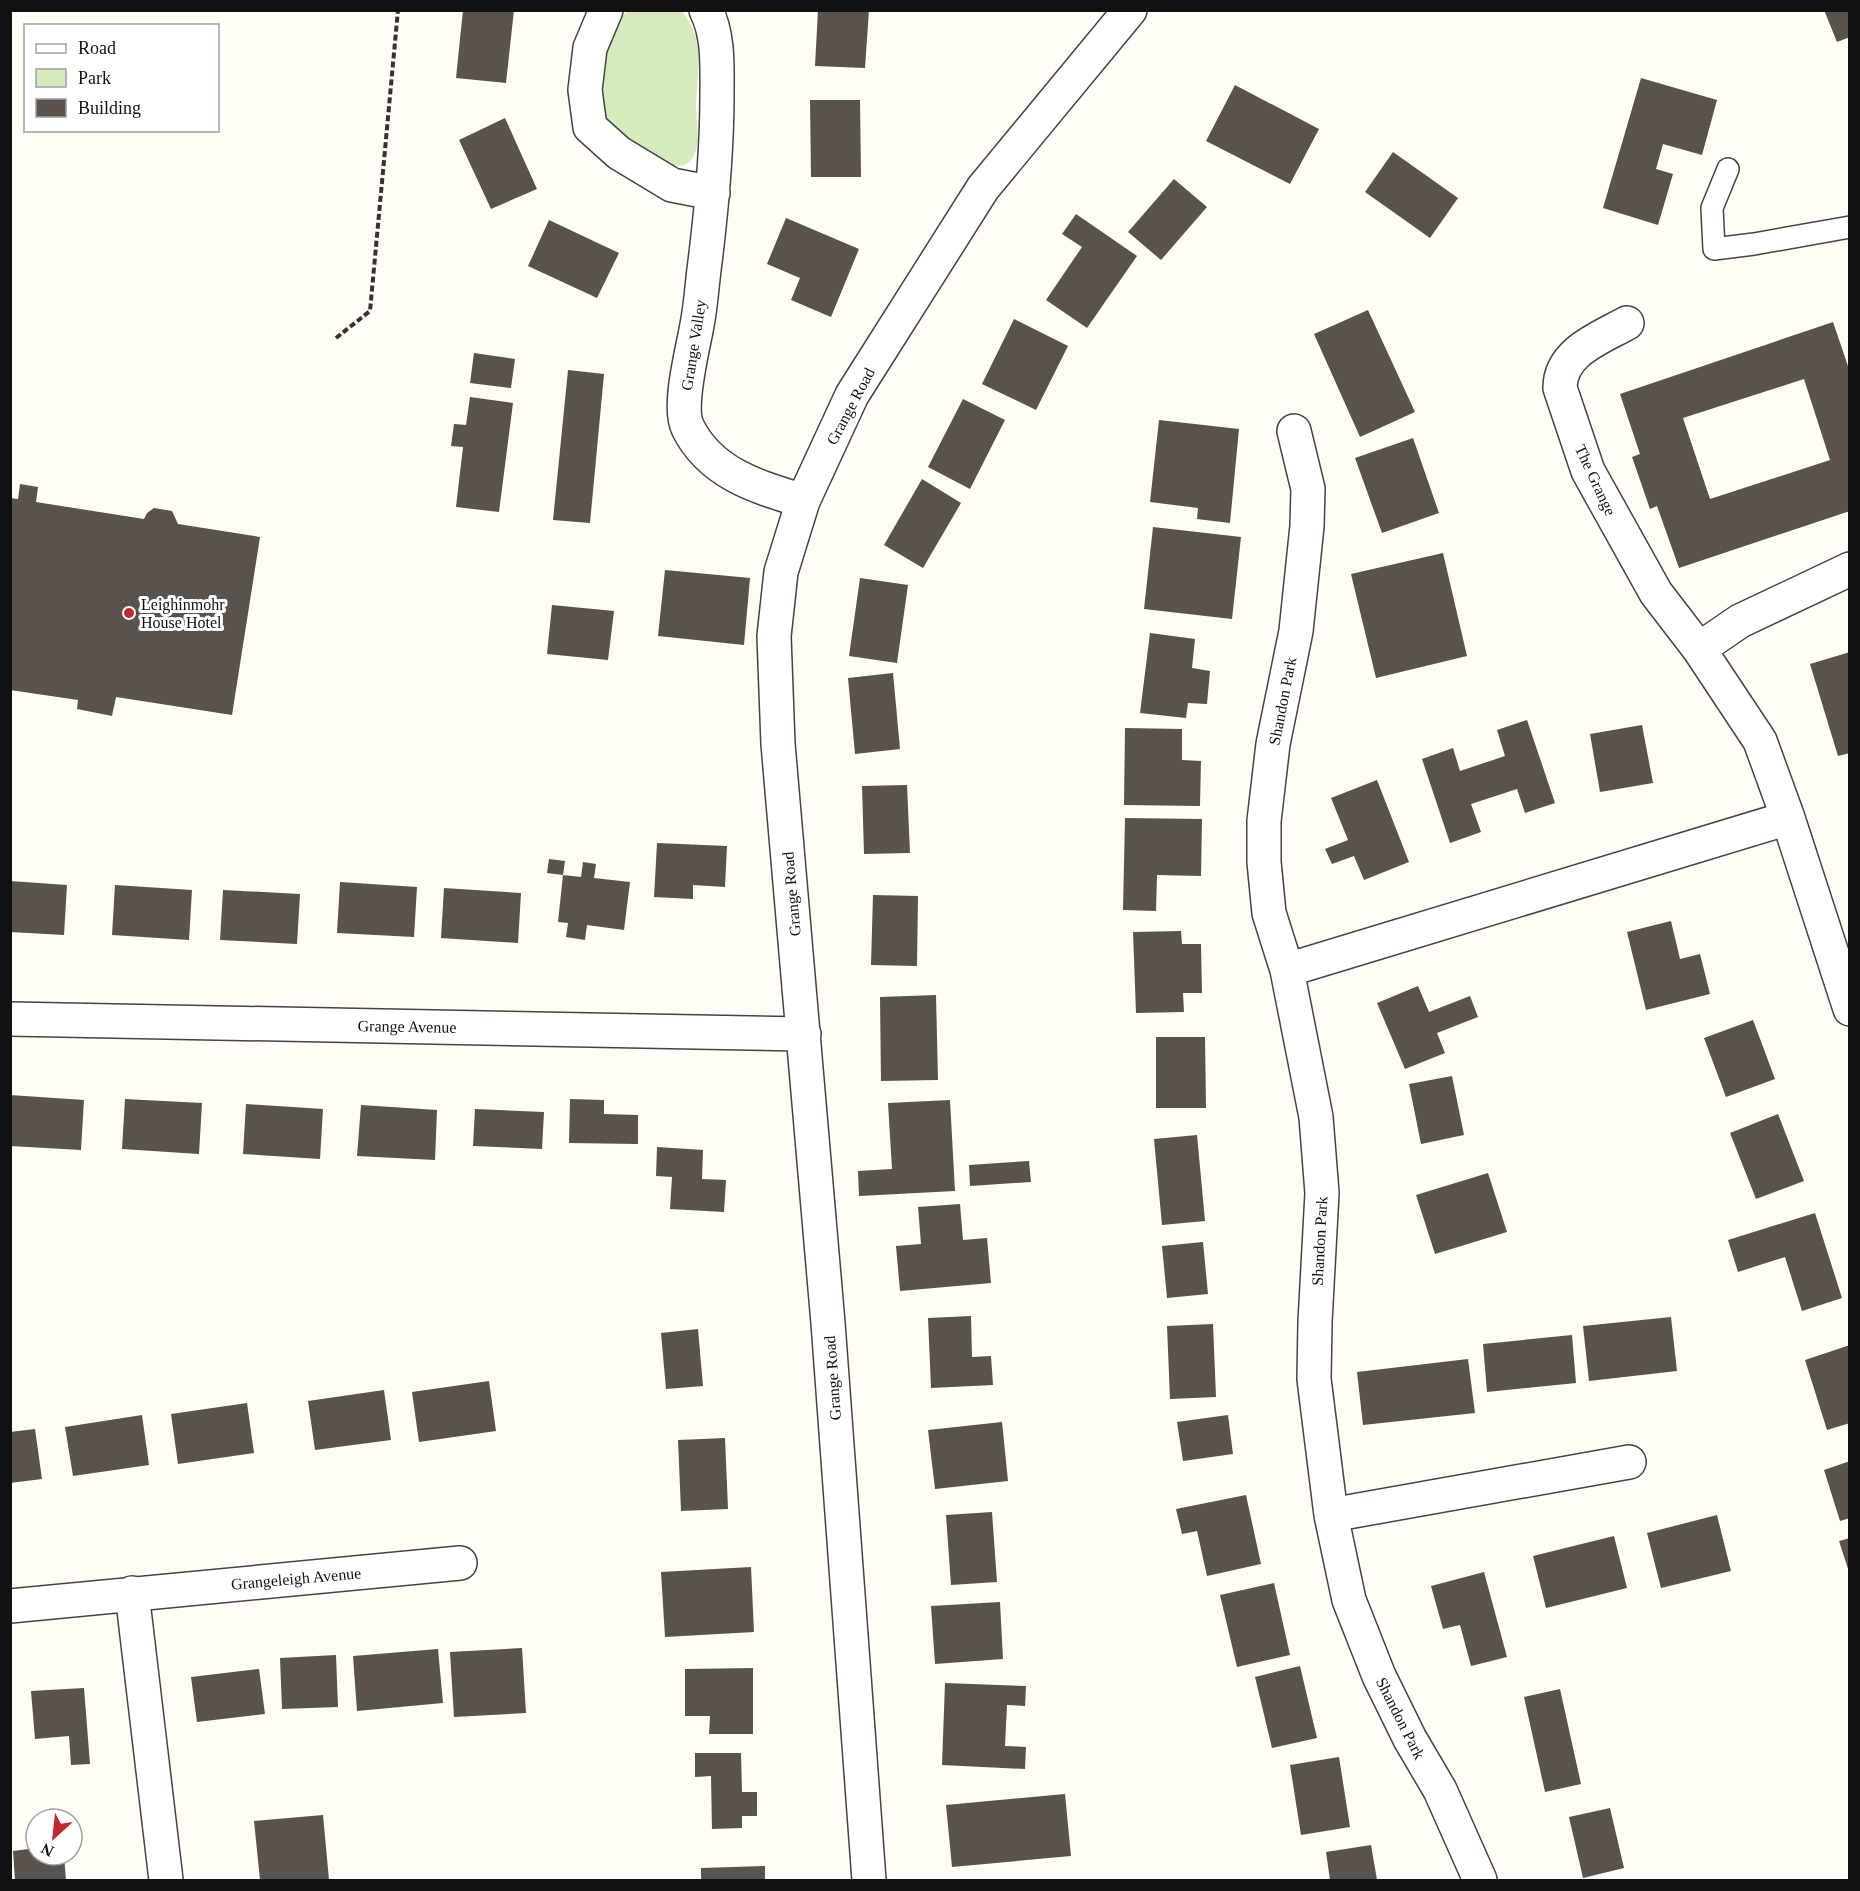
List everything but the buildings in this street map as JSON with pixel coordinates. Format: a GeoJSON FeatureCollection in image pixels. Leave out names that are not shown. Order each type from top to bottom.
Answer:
{"type":"FeatureCollection","features":[{"type":"Feature","properties":{"kind":"street"},"geometry":{"type":"LineString","coordinates":[[606,10],[590,48],[585,90],[590,127],[619,153],[672,184],[713,193]]}},
{"type":"Feature","properties":{"kind":"street","name":"Grange Valley"},"geometry":{"type":"LineString","coordinates":[[706,10],[712,22],[717,57],[717,152],[698,323],[685,391],[686,426],[701,450],[726,472],[762,489],[803,501]]}},
{"type":"Feature","properties":{"kind":"street","name":"Grange Road"},"geometry":{"type":"LineString","coordinates":[[869,1881],[828,1323],[778,744],[774,636],[781,572],[803,501],[852,395],[983,189],[1130,10]]}},
{"type":"Feature","properties":{"kind":"street","name":"The Grange"},"geometry":{"type":"LineString","coordinates":[[1627,323],[1580,350],[1565,364],[1560,376],[1560,388],[1588,471],[1656,593],[1699,649],[1760,741],[1788,818],[1850,1009]]}},
{"type":"Feature","properties":{"kind":"street","name":"Shandon Park"},"geometry":{"type":"LineString","coordinates":[[1294,431],[1308,489],[1307,526],[1296,631],[1273,744],[1264,821],[1264,862],[1269,913],[1287,970],[1316,1117],[1322,1193],[1314,1379],[1331,1515],[1349,1600],[1379,1676],[1410,1739],[1440,1790],[1480,1881]]}},
{"type":"Feature","properties":{"kind":"street"},"geometry":{"type":"LineString","coordinates":[[1699,649],[1740,621],[1850,569]]}},
{"type":"Feature","properties":{"kind":"street"},"geometry":{"type":"LineString","coordinates":[[1287,970],[1788,818]]}},
{"type":"Feature","properties":{"kind":"street","name":"Grange Avenue"},"geometry":{"type":"LineString","coordinates":[[10,1019],[804,1034]]}},
{"type":"Feature","properties":{"kind":"street"},"geometry":{"type":"LineString","coordinates":[[1331,1515],[1629,1462]]}},
{"type":"Feature","properties":{"kind":"street","name":"Grangeleigh Avenue"},"geometry":{"type":"LineString","coordinates":[[10,1606],[460,1563]]}},
{"type":"Feature","properties":{"kind":"street"},"geometry":{"type":"LineString","coordinates":[[132,1593],[166,1881]]}},
{"type":"Feature","properties":{"kind":"lane"},"geometry":{"type":"LineString","coordinates":[[1728,169],[1712,208],[1714,249],[1850,227]]}},
{"type":"Feature","properties":{"kind":"path"},"geometry":{"type":"LineString","coordinates":[[336,338],[370,311],[398,10]]}},
{"type":"Feature","properties":{"kind":"green space"},"geometry":{"type":"Polygon","coordinates":[[[628,10],[682,11],[694,32],[699,63],[696,98],[697,145],[692,159],[685,165],[672,164],[642,148],[614,127],[603,110],[600,81],[603,64],[613,34],[628,10]]]}},
{"type":"Feature","properties":{"kind":"place","name":"Leighinmohr House Hotel"},"geometry":{"type":"Point","coordinates":[129,613]}}]}
